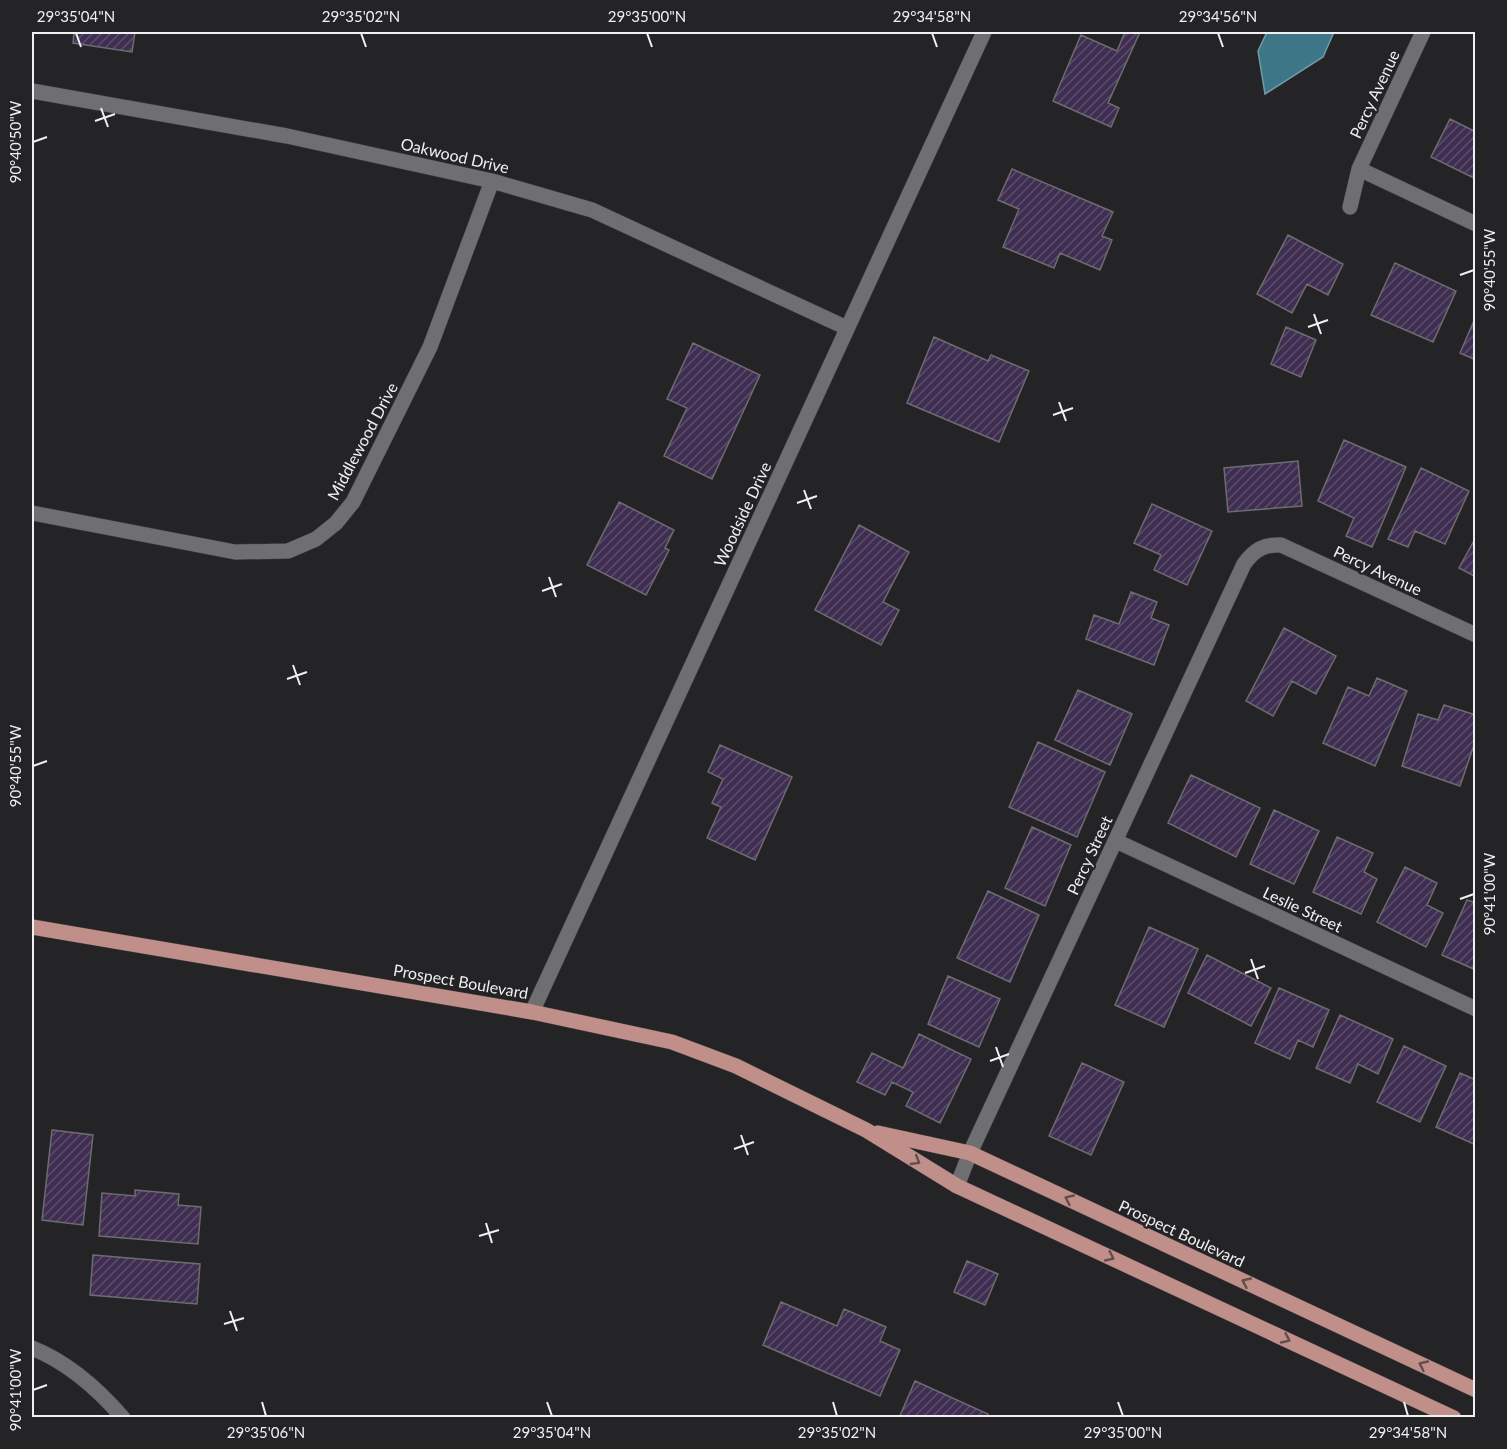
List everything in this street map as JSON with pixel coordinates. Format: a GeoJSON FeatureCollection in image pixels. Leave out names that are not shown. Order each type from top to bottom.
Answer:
{"type":"FeatureCollection","features":[{"type":"Feature","properties":{"kind":"main road","name":"Prospect Boulevard"},"geometry":{"type":"LineString","coordinates":[[32,927],[532,1012],[672,1042],[736,1065],[867,1130],[957,1186],[1454,1418]]}},
{"type":"Feature","properties":{"kind":"main road","name":"Prospect Boulevard"},"geometry":{"type":"LineString","coordinates":[[867,1130],[970,1153],[1476,1390]]}},
{"type":"Feature","properties":{"kind":"street","name":"Woodside Drive"},"geometry":{"type":"LineString","coordinates":[[532,1012],[984,32]]}},
{"type":"Feature","properties":{"kind":"street","name":"Percy Avenue"},"geometry":{"type":"LineString","coordinates":[[1350,207],[1359,169],[1423,32]]}},
{"type":"Feature","properties":{"kind":"street","name":"Oakwood Drive"},"geometry":{"type":"LineString","coordinates":[[32,92],[286,136],[492,181],[592,210],[847,328]]}},
{"type":"Feature","properties":{"kind":"street"},"geometry":{"type":"LineString","coordinates":[[1359,169],[1476,224]]}},
{"type":"Feature","properties":{"kind":"street","name":"Middlewood Drive"},"geometry":{"type":"LineString","coordinates":[[32,513],[235,552],[288,550],[316,538],[336,523],[353,502],[425,357],[492,181]]}},
{"type":"Feature","properties":{"kind":"street","name":"Percy Avenue"},"geometry":{"type":"LineString","coordinates":[[1263,546],[1281,545],[1476,635]]}},
{"type":"Feature","properties":{"kind":"street","name":"Percy Street"},"geometry":{"type":"LineString","coordinates":[[957,1186],[970,1153],[1244,564],[1253,552],[1263,546]]}},
{"type":"Feature","properties":{"kind":"street","name":"Leslie Street"},"geometry":{"type":"LineString","coordinates":[[1116,841],[1476,1009]]}},
{"type":"Feature","properties":{"kind":"street"},"geometry":{"type":"LineString","coordinates":[[32,1348],[50,1356],[95,1388],[123,1418]]}},
{"type":"Feature","properties":{"kind":"water"},"geometry":{"type":"Polygon","coordinates":[[[1267,32],[1334,32],[1323,57],[1265,94],[1258,51],[1267,32]]]}},
{"type":"Feature","properties":{"kind":"building"},"geometry":{"type":"Polygon","coordinates":[[[74,32],[135,32],[132,52],[73,43],[74,32]]]}},
{"type":"Feature","properties":{"kind":"building"},"geometry":{"type":"Polygon","coordinates":[[[1125,32],[1140,32],[1108,103],[1119,108],[1111,127],[1053,101],[1081,35],[1117,51],[1125,32]]]}},
{"type":"Feature","properties":{"kind":"building"},"geometry":{"type":"Polygon","coordinates":[[[1450,119],[1476,132],[1476,179],[1431,157],[1450,119]]]}},
{"type":"Feature","properties":{"kind":"building"},"geometry":{"type":"Polygon","coordinates":[[[1012,169],[1113,212],[1102,236],[1112,240],[1100,270],[1060,253],[1054,268],[1003,247],[1019,209],[998,200],[1012,169]]]}},
{"type":"Feature","properties":{"kind":"building"},"geometry":{"type":"Polygon","coordinates":[[[1288,235],[1343,264],[1328,295],[1307,284],[1292,313],[1257,294],[1288,235]]]}},
{"type":"Feature","properties":{"kind":"building"},"geometry":{"type":"Polygon","coordinates":[[[1395,263],[1456,291],[1433,342],[1371,315],[1395,263]]]}},
{"type":"Feature","properties":{"kind":"building"},"geometry":{"type":"Polygon","coordinates":[[[1476,316],[1476,360],[1460,353],[1476,316]]]}},
{"type":"Feature","properties":{"kind":"building"},"geometry":{"type":"Polygon","coordinates":[[[1286,327],[1316,340],[1301,377],[1271,364],[1286,327]]]}},
{"type":"Feature","properties":{"kind":"building"},"geometry":{"type":"Polygon","coordinates":[[[934,337],[988,361],[991,355],[1029,371],[999,442],[907,403],[934,337]]]}},
{"type":"Feature","properties":{"kind":"building"},"geometry":{"type":"Polygon","coordinates":[[[693,343],[760,375],[712,479],[664,456],[687,408],[667,399],[693,343]]]}},
{"type":"Feature","properties":{"kind":"building"},"geometry":{"type":"Polygon","coordinates":[[[1344,440],[1406,467],[1372,547],[1346,536],[1354,518],[1318,501],[1344,440]]]}},
{"type":"Feature","properties":{"kind":"building"},"geometry":{"type":"Polygon","coordinates":[[[1298,461],[1302,506],[1228,512],[1224,468],[1298,461]]]}},
{"type":"Feature","properties":{"kind":"building"},"geometry":{"type":"Polygon","coordinates":[[[1421,468],[1469,491],[1445,544],[1415,531],[1408,547],[1388,539],[1421,468]]]}},
{"type":"Feature","properties":{"kind":"building"},"geometry":{"type":"Polygon","coordinates":[[[619,502],[674,530],[665,548],[669,550],[646,595],[587,565],[619,502]]]}},
{"type":"Feature","properties":{"kind":"building"},"geometry":{"type":"Polygon","coordinates":[[[1152,504],[1212,531],[1187,585],[1154,570],[1161,555],[1134,543],[1152,504]]]}},
{"type":"Feature","properties":{"kind":"building"},"geometry":{"type":"Polygon","coordinates":[[[859,525],[909,552],[883,602],[899,610],[881,645],[815,610],[859,525]]]}},
{"type":"Feature","properties":{"kind":"building"},"geometry":{"type":"Polygon","coordinates":[[[1476,537],[1476,577],[1459,568],[1476,537]]]}},
{"type":"Feature","properties":{"kind":"building"},"geometry":{"type":"Polygon","coordinates":[[[1131,592],[1157,602],[1151,618],[1169,625],[1154,665],[1086,639],[1094,615],[1119,624],[1131,592]]]}},
{"type":"Feature","properties":{"kind":"building"},"geometry":{"type":"Polygon","coordinates":[[[1284,628],[1336,656],[1316,694],[1292,681],[1273,716],[1246,701],[1284,628]]]}},
{"type":"Feature","properties":{"kind":"building"},"geometry":{"type":"Polygon","coordinates":[[[1377,678],[1407,691],[1375,766],[1323,743],[1348,687],[1369,696],[1377,678]]]}},
{"type":"Feature","properties":{"kind":"building"},"geometry":{"type":"Polygon","coordinates":[[[1078,690],[1132,714],[1110,765],[1055,740],[1078,690]]]}},
{"type":"Feature","properties":{"kind":"building"},"geometry":{"type":"Polygon","coordinates":[[[1444,705],[1476,715],[1476,739],[1460,786],[1402,766],[1418,714],[1438,720],[1444,705]]]}},
{"type":"Feature","properties":{"kind":"building"},"geometry":{"type":"Polygon","coordinates":[[[1038,742],[1105,772],[1077,837],[1009,807],[1038,742]]]}},
{"type":"Feature","properties":{"kind":"building"},"geometry":{"type":"Polygon","coordinates":[[[720,745],[792,777],[755,860],[707,838],[721,807],[712,803],[723,779],[708,772],[720,745]]]}},
{"type":"Feature","properties":{"kind":"building"},"geometry":{"type":"Polygon","coordinates":[[[1191,775],[1260,808],[1236,857],[1168,823],[1191,775]]]}},
{"type":"Feature","properties":{"kind":"building"},"geometry":{"type":"Polygon","coordinates":[[[1274,810],[1319,831],[1294,884],[1250,864],[1274,810]]]}},
{"type":"Feature","properties":{"kind":"building"},"geometry":{"type":"Polygon","coordinates":[[[1032,827],[1071,845],[1045,906],[1005,888],[1032,827]]]}},
{"type":"Feature","properties":{"kind":"building"},"geometry":{"type":"Polygon","coordinates":[[[1337,837],[1373,853],[1364,872],[1377,879],[1361,914],[1313,892],[1337,837]]]}},
{"type":"Feature","properties":{"kind":"building"},"geometry":{"type":"Polygon","coordinates":[[[1405,867],[1437,883],[1427,905],[1443,913],[1426,947],[1377,922],[1405,867]]]}},
{"type":"Feature","properties":{"kind":"building"},"geometry":{"type":"Polygon","coordinates":[[[988,891],[1039,915],[1010,982],[957,958],[988,891]]]}},
{"type":"Feature","properties":{"kind":"building"},"geometry":{"type":"Polygon","coordinates":[[[1467,900],[1476,903],[1476,970],[1442,955],[1467,900]]]}},
{"type":"Feature","properties":{"kind":"building"},"geometry":{"type":"Polygon","coordinates":[[[1149,927],[1198,949],[1164,1027],[1115,1005],[1149,927]]]}},
{"type":"Feature","properties":{"kind":"building"},"geometry":{"type":"Polygon","coordinates":[[[1207,955],[1271,988],[1251,1026],[1188,993],[1207,955]]]}},
{"type":"Feature","properties":{"kind":"building"},"geometry":{"type":"Polygon","coordinates":[[[948,976],[1000,999],[979,1047],[928,1024],[948,976]]]}},
{"type":"Feature","properties":{"kind":"building"},"geometry":{"type":"Polygon","coordinates":[[[1279,988],[1329,1010],[1313,1047],[1298,1040],[1290,1059],[1255,1043],[1279,988]]]}},
{"type":"Feature","properties":{"kind":"building"},"geometry":{"type":"Polygon","coordinates":[[[1340,1015],[1393,1039],[1378,1074],[1358,1064],[1350,1083],[1316,1068],[1340,1015]]]}},
{"type":"Feature","properties":{"kind":"building"},"geometry":{"type":"Polygon","coordinates":[[[919,1034],[971,1059],[940,1123],[906,1106],[913,1092],[892,1082],[885,1095],[857,1082],[872,1053],[903,1068],[919,1034]]]}},
{"type":"Feature","properties":{"kind":"building"},"geometry":{"type":"Polygon","coordinates":[[[1404,1046],[1446,1066],[1420,1122],[1377,1102],[1404,1046]]]}},
{"type":"Feature","properties":{"kind":"building"},"geometry":{"type":"Polygon","coordinates":[[[1082,1063],[1124,1082],[1091,1155],[1049,1136],[1082,1063]]]}},
{"type":"Feature","properties":{"kind":"building"},"geometry":{"type":"Polygon","coordinates":[[[1460,1073],[1476,1080],[1476,1145],[1436,1127],[1460,1073]]]}},
{"type":"Feature","properties":{"kind":"building"},"geometry":{"type":"Polygon","coordinates":[[[52,1130],[93,1135],[83,1225],[42,1220],[52,1130]]]}},
{"type":"Feature","properties":{"kind":"building"},"geometry":{"type":"Polygon","coordinates":[[[135,1190],[179,1194],[178,1205],[201,1207],[198,1244],[99,1236],[102,1193],[135,1196],[135,1190]]]}},
{"type":"Feature","properties":{"kind":"building"},"geometry":{"type":"Polygon","coordinates":[[[93,1255],[200,1264],[197,1304],[90,1295],[93,1255]]]}},
{"type":"Feature","properties":{"kind":"building"},"geometry":{"type":"Polygon","coordinates":[[[967,1261],[998,1274],[985,1305],[954,1292],[967,1261]]]}},
{"type":"Feature","properties":{"kind":"building"},"geometry":{"type":"Polygon","coordinates":[[[781,1302],[837,1326],[844,1309],[886,1327],[880,1341],[900,1350],[880,1396],[763,1345],[781,1302]]]}},
{"type":"Feature","properties":{"kind":"building"},"geometry":{"type":"Polygon","coordinates":[[[915,1381],[988,1414],[986,1418],[899,1418],[915,1381]]]}}]}
